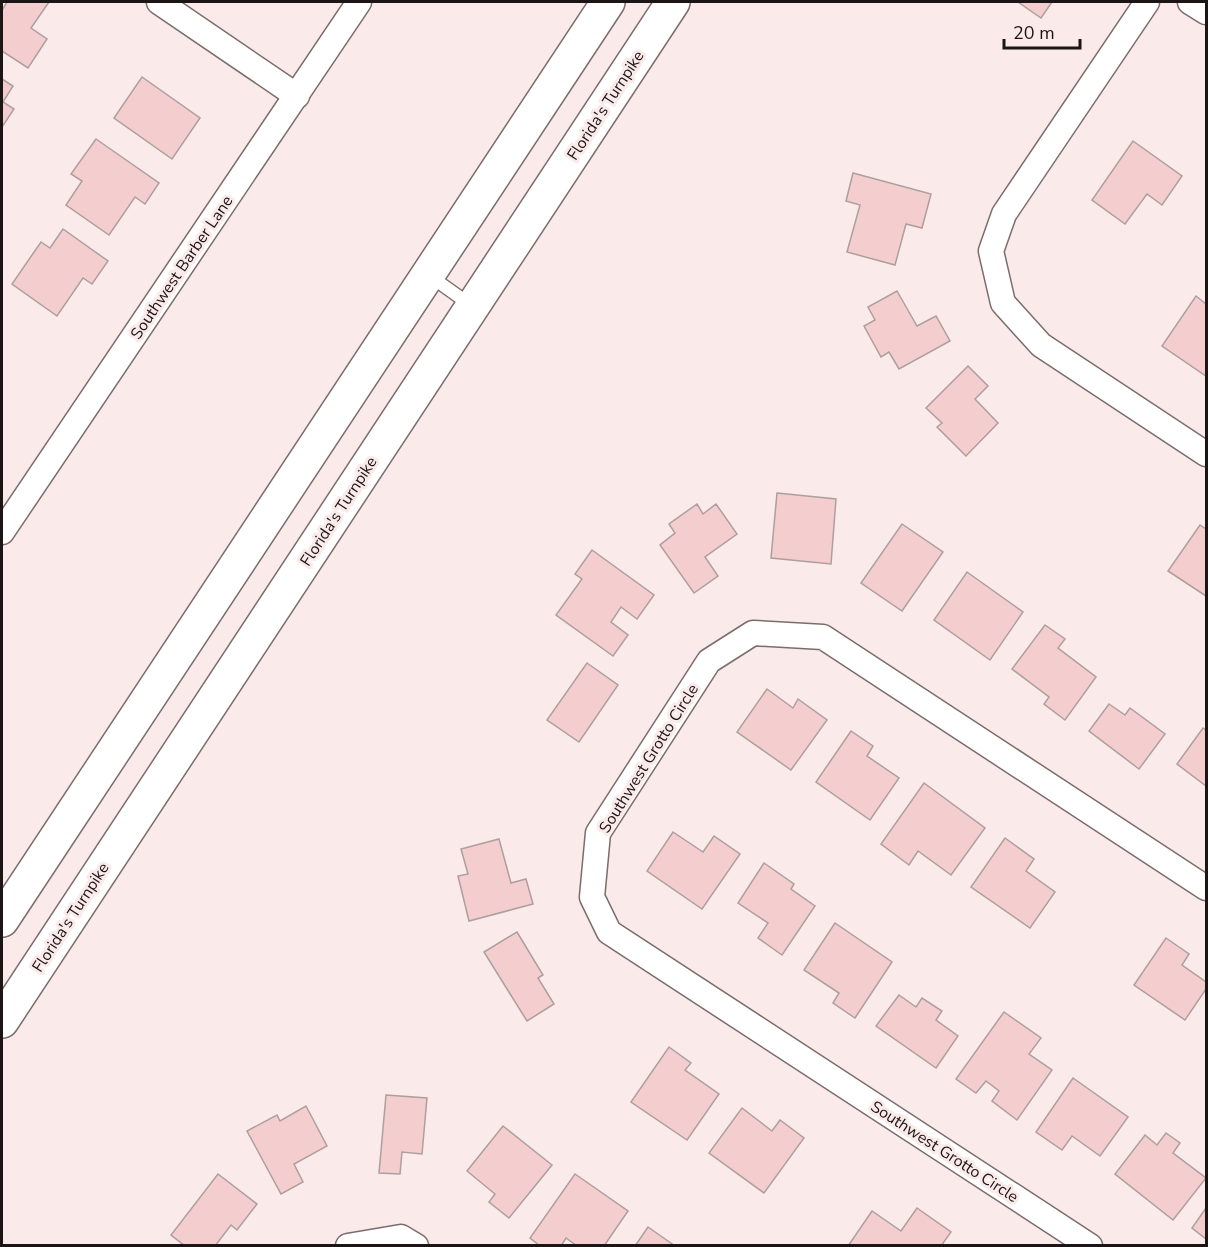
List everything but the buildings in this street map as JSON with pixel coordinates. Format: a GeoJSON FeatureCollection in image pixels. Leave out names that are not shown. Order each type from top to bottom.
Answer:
{"type":"FeatureCollection","features":[{"type":"Feature","properties":{"kind":"highway"},"geometry":{"type":"LineString","coordinates":[[2,920],[608,2]]}},
{"type":"Feature","properties":{"kind":"highway","name":"Florida's Turnpike"},"geometry":{"type":"LineString","coordinates":[[2,1021],[673,2]]}},
{"type":"Feature","properties":{"kind":"street"},"geometry":{"type":"LineString","coordinates":[[159,2],[297,96]]}},
{"type":"Feature","properties":{"kind":"street","name":"Southwest Barber Lane"},"geometry":{"type":"LineString","coordinates":[[2,532],[359,2]]}},
{"type":"Feature","properties":{"kind":"street"},"geometry":{"type":"LineString","coordinates":[[1147,2],[1004,214],[991,251],[1003,303],[1041,345],[1206,454]]}},
{"type":"Feature","properties":{"kind":"street"},"geometry":{"type":"LineString","coordinates":[[1190,2],[1206,12]]}},
{"type":"Feature","properties":{"kind":"street","name":"Southwest Grotto Circle"},"geometry":{"type":"LineString","coordinates":[[1090,1245],[609,932],[592,897],[598,833],[709,661],[753,633],[823,637],[1206,888]]}},
{"type":"Feature","properties":{"kind":"street"},"geometry":{"type":"LineString","coordinates":[[348,1245],[401,1237],[416,1245]]}},
{"type":"Feature","properties":{"kind":"lane"},"geometry":{"type":"LineString","coordinates":[[428,274],[473,306]]}}]}
